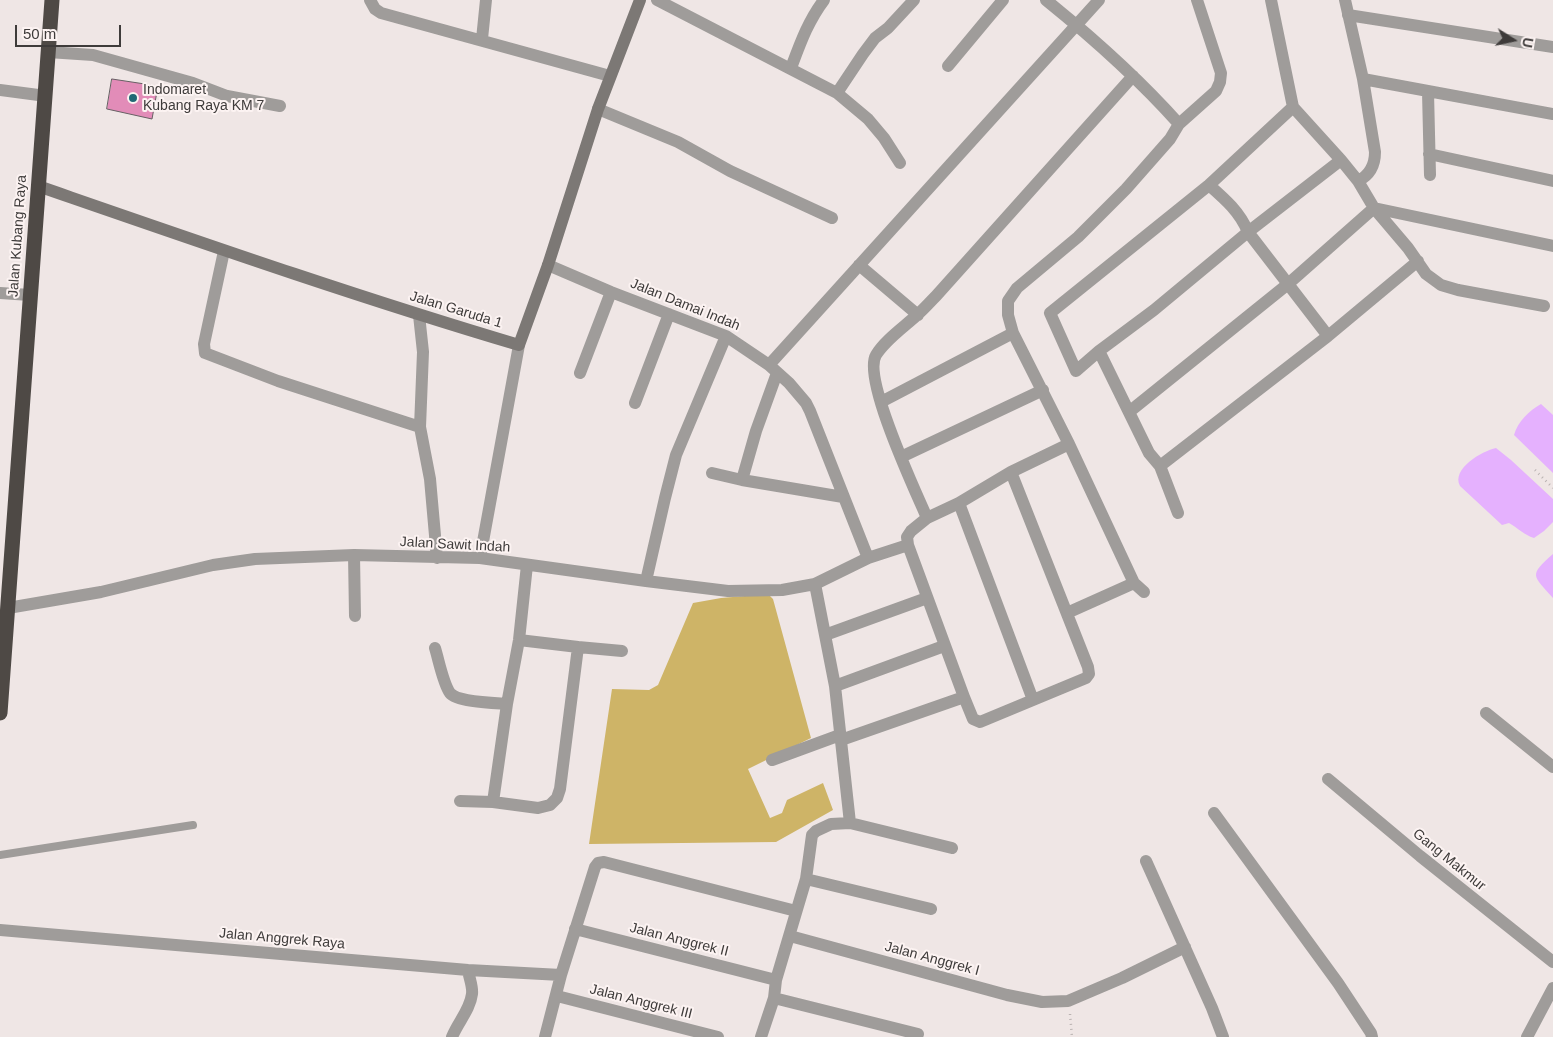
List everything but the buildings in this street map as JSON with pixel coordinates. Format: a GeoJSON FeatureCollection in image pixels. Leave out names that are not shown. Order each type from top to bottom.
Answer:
{"type":"FeatureCollection","features":[{"type":"Feature","properties":{"kind":"highway","name":"Jalan Kubang Raya"},"geometry":{"type":"LineString","coordinates":[[0,713],[8,608],[5,574],[30,295],[52,0]]}},
{"type":"Feature","properties":{"kind":"street"},"geometry":{"type":"LineString","coordinates":[[370,0],[375,9],[381,12],[610,76]]}},
{"type":"Feature","properties":{"kind":"street"},"geometry":{"type":"LineString","coordinates":[[482,39],[486,0]]}},
{"type":"Feature","properties":{"kind":"street"},"geometry":{"type":"LineString","coordinates":[[480,558],[519,345],[548,265],[598,109],[640,0]]}},
{"type":"Feature","properties":{"kind":"street"},"geometry":{"type":"LineString","coordinates":[[657,0],[837,93],[868,120],[884,138],[900,163]]}},
{"type":"Feature","properties":{"kind":"street"},"geometry":{"type":"LineString","coordinates":[[791,68],[801,39],[824,0]]}},
{"type":"Feature","properties":{"kind":"street"},"geometry":{"type":"LineString","coordinates":[[837,93],[875,38],[888,28],[914,0]]}},
{"type":"Feature","properties":{"kind":"street"},"geometry":{"type":"LineString","coordinates":[[948,66],[1003,0]]}},
{"type":"Feature","properties":{"kind":"street"},"geometry":{"type":"LineString","coordinates":[[1046,0],[1077,24],[1152,93],[1179,124]]}},
{"type":"Feature","properties":{"kind":"street"},"geometry":{"type":"LineString","coordinates":[[742,480],[773,369],[859,265],[1099,0]]}},
{"type":"Feature","properties":{"kind":"street"},"geometry":{"type":"LineString","coordinates":[[1067,612],[1139,587],[1043,390],[1013,333],[1008,315],[1008,300],[1017,288],[1078,237],[1119,196],[1170,139],[1179,124],[1216,91],[1221,73],[1197,0]]}},
{"type":"Feature","properties":{"kind":"street"},"geometry":{"type":"LineString","coordinates":[[1271,0],[1293,107],[1358,181],[1374,208],[1418,261],[1426,274],[1441,285],[1458,290],[1544,306]]}},
{"type":"Feature","properties":{"kind":"street"},"geometry":{"type":"LineString","coordinates":[[1346,0],[1374,141],[1375,164],[1364,178],[1358,181]]}},
{"type":"Feature","properties":{"kind":"street"},"geometry":{"type":"LineString","coordinates":[[1348,15],[1553,47]]}},
{"type":"Feature","properties":{"kind":"street"},"geometry":{"type":"LineString","coordinates":[[48,52],[93,55],[193,83],[227,96],[280,106]]}},
{"type":"Feature","properties":{"kind":"street"},"geometry":{"type":"LineString","coordinates":[[927,518],[900,457],[881,402],[873,366],[875,356],[899,331],[918,315],[1133,76]]}},
{"type":"Feature","properties":{"kind":"street"},"geometry":{"type":"LineString","coordinates":[[1363,79],[1553,114]]}},
{"type":"Feature","properties":{"kind":"street"},"geometry":{"type":"LineString","coordinates":[[0,90],[46,96]]}},
{"type":"Feature","properties":{"kind":"street"},"geometry":{"type":"LineString","coordinates":[[1428,92],[1430,175]]}},
{"type":"Feature","properties":{"kind":"street"},"geometry":{"type":"LineString","coordinates":[[1293,107],[1209,185],[1050,313],[1076,371],[1099,351],[1154,310],[1248,232],[1341,160]]}},
{"type":"Feature","properties":{"kind":"street"},"geometry":{"type":"LineString","coordinates":[[598,109],[678,142],[730,171],[832,218]]}},
{"type":"Feature","properties":{"kind":"street"},"geometry":{"type":"LineString","coordinates":[[1429,154],[1553,181]]}},
{"type":"Feature","properties":{"kind":"street"},"geometry":{"type":"LineString","coordinates":[[1209,185],[1233,206],[1243,220],[1248,232],[1328,336]]}},
{"type":"Feature","properties":{"kind":"street","name":"Jalan Garuda 1"},"geometry":{"type":"LineString","coordinates":[[38,186],[224,251],[519,345]]}},
{"type":"Feature","properties":{"kind":"street"},"geometry":{"type":"LineString","coordinates":[[1374,208],[1553,246]]}},
{"type":"Feature","properties":{"kind":"street"},"geometry":{"type":"LineString","coordinates":[[1128,412],[1288,284],[1374,208]]}},
{"type":"Feature","properties":{"kind":"street"},"geometry":{"type":"LineString","coordinates":[[224,251],[204,344],[206,353],[278,381],[420,427]]}},
{"type":"Feature","properties":{"kind":"street"},"geometry":{"type":"LineString","coordinates":[[1160,466],[1328,336],[1418,261]]}},
{"type":"Feature","properties":{"kind":"street","name":"Jalan Damai Indah"},"geometry":{"type":"LineString","coordinates":[[548,265],[611,292],[726,336],[789,382],[806,403],[868,558]]}},
{"type":"Feature","properties":{"kind":"street"},"geometry":{"type":"LineString","coordinates":[[859,265],[918,315]]}},
{"type":"Feature","properties":{"kind":"street"},"geometry":{"type":"LineString","coordinates":[[580,373],[611,292]]}},
{"type":"Feature","properties":{"kind":"street"},"geometry":{"type":"LineString","coordinates":[[0,293],[30,295]]}},
{"type":"Feature","properties":{"kind":"street"},"geometry":{"type":"LineString","coordinates":[[419,314],[423,352],[420,427],[430,479],[437,558]]}},
{"type":"Feature","properties":{"kind":"street"},"geometry":{"type":"LineString","coordinates":[[635,403],[669,314]]}},
{"type":"Feature","properties":{"kind":"street"},"geometry":{"type":"LineString","coordinates":[[881,402],[1013,333]]}},
{"type":"Feature","properties":{"kind":"street"},"geometry":{"type":"LineString","coordinates":[[646,581],[676,454],[726,336]]}},
{"type":"Feature","properties":{"kind":"street"},"geometry":{"type":"LineString","coordinates":[[1099,351],[1149,453],[1160,466],[1178,513]]}},
{"type":"Feature","properties":{"kind":"street"},"geometry":{"type":"LineString","coordinates":[[900,457],[1043,390]]}},
{"type":"Feature","properties":{"kind":"street"},"geometry":{"type":"LineString","coordinates":[[1011,472],[1067,612],[1089,674],[1086,678],[980,722],[973,719],[964,697],[908,546],[907,536],[927,518],[959,504],[1011,472],[1069,444]]}},
{"type":"Feature","properties":{"kind":"street"},"geometry":{"type":"LineString","coordinates":[[712,473],[843,497]]}},
{"type":"Feature","properties":{"kind":"street"},"geometry":{"type":"LineString","coordinates":[[959,504],[1033,700]]}},
{"type":"Feature","properties":{"kind":"street","name":"Jalan Sawit Indah"},"geometry":{"type":"LineString","coordinates":[[8,608],[101,592],[213,565],[254,559],[354,555],[480,558],[728,591],[782,590],[815,584],[868,558],[908,546]]}},
{"type":"Feature","properties":{"kind":"street"},"geometry":{"type":"LineString","coordinates":[[354,555],[355,616]]}},
{"type":"Feature","properties":{"kind":"street"},"geometry":{"type":"LineString","coordinates":[[493,802],[507,704],[519,640],[527,565]]}},
{"type":"Feature","properties":{"kind":"street"},"geometry":{"type":"LineString","coordinates":[[815,584],[835,686],[850,823]]}},
{"type":"Feature","properties":{"kind":"street"},"geometry":{"type":"LineString","coordinates":[[825,635],[927,598]]}},
{"type":"Feature","properties":{"kind":"street"},"geometry":{"type":"LineString","coordinates":[[519,640],[622,651]]}},
{"type":"Feature","properties":{"kind":"street"},"geometry":{"type":"LineString","coordinates":[[835,686],[944,646]]}},
{"type":"Feature","properties":{"kind":"street"},"geometry":{"type":"LineString","coordinates":[[460,801],[493,802],[538,808],[550,805],[557,798],[560,789],[578,647]]}},
{"type":"Feature","properties":{"kind":"street"},"geometry":{"type":"LineString","coordinates":[[435,648],[452,695],[462,699],[507,704]]}},
{"type":"Feature","properties":{"kind":"street"},"geometry":{"type":"LineString","coordinates":[[772,760],[964,697]]}},
{"type":"Feature","properties":{"kind":"street"},"geometry":{"type":"LineString","coordinates":[[1486,713],[1553,768]]}},
{"type":"Feature","properties":{"kind":"street","name":"Gang Makmur"},"geometry":{"type":"LineString","coordinates":[[1328,779],[1420,856],[1553,962]]}},
{"type":"Feature","properties":{"kind":"street"},"geometry":{"type":"LineString","coordinates":[[1214,813],[1338,983],[1372,1037]]}},
{"type":"Feature","properties":{"kind":"street"},"geometry":{"type":"LineString","coordinates":[[761,1037],[774,998],[776,980],[806,878],[812,835],[814,833],[831,824],[850,823],[952,848]]}},
{"type":"Feature","properties":{"kind":"street"},"geometry":{"type":"LineString","coordinates":[[546,1037],[561,975],[595,867],[598,863],[604,862],[796,911]]}},
{"type":"Feature","properties":{"kind":"street"},"geometry":{"type":"LineString","coordinates":[[1146,862],[1212,1008],[1222,1037]]}},
{"type":"Feature","properties":{"kind":"street"},"geometry":{"type":"LineString","coordinates":[[806,878],[931,909]]}},
{"type":"Feature","properties":{"kind":"street","name":"Jalan Anggrek II"},"geometry":{"type":"LineString","coordinates":[[575,929],[776,980]]}},
{"type":"Feature","properties":{"kind":"street","name":"Jalan Anggrek Raya"},"geometry":{"type":"LineString","coordinates":[[0,930],[468,970],[561,975]]}},
{"type":"Feature","properties":{"kind":"street","name":"Jalan Anggrek I"},"geometry":{"type":"LineString","coordinates":[[790,936],[1007,995],[1042,1002],[1068,1001]]}},
{"type":"Feature","properties":{"kind":"street"},"geometry":{"type":"LineString","coordinates":[[1068,1001],[1122,978],[1185,947]]}},
{"type":"Feature","properties":{"kind":"street"},"geometry":{"type":"LineString","coordinates":[[452,1037],[470,1001],[472,992],[468,970]]}},
{"type":"Feature","properties":{"kind":"street"},"geometry":{"type":"LineString","coordinates":[[1528,1037],[1553,988]]}},
{"type":"Feature","properties":{"kind":"street","name":"Jalan Anggrek III"},"geometry":{"type":"LineString","coordinates":[[557,996],[718,1037]]}},
{"type":"Feature","properties":{"kind":"street"},"geometry":{"type":"LineString","coordinates":[[774,998],[918,1034]]}},
{"type":"Feature","properties":{"kind":"lane"},"geometry":{"type":"LineString","coordinates":[[0,856],[193,825]]}},
{"type":"Feature","properties":{"kind":"path"},"geometry":{"type":"LineString","coordinates":[[1535,470],[1553,488]]}},
{"type":"Feature","properties":{"kind":"path"},"geometry":{"type":"LineString","coordinates":[[1068,1001],[1072,1037]]}},
{"type":"Feature","properties":{"kind":"shaded area"},"geometry":{"type":"Polygon","coordinates":[[[1541,404],[1553,415],[1553,473],[1514,435],[1524,417],[1541,404]]]}},
{"type":"Feature","properties":{"kind":"shaded area"},"geometry":{"type":"Polygon","coordinates":[[[1496,448],[1553,499],[1553,522],[1534,538],[1509,523],[1502,525],[1460,486],[1458,480],[1464,467],[1476,457],[1496,448]]]}},
{"type":"Feature","properties":{"kind":"shaded area"},"geometry":{"type":"Polygon","coordinates":[[[1553,554],[1553,598],[1541,585],[1536,576],[1540,567],[1553,554]]]}},
{"type":"Feature","properties":{"kind":"shaded area"},"geometry":{"type":"Polygon","coordinates":[[[768,594],[773,599],[811,738],[748,769],[770,818],[782,813],[787,800],[823,783],[833,810],[776,842],[589,844],[612,689],[649,690],[658,685],[693,603],[721,598],[768,594]]]}},
{"type":"Feature","properties":{"kind":"place","name":"Indomaret Kubang Raya KM 7"},"geometry":{"type":"Point","coordinates":[133,98]}}]}
